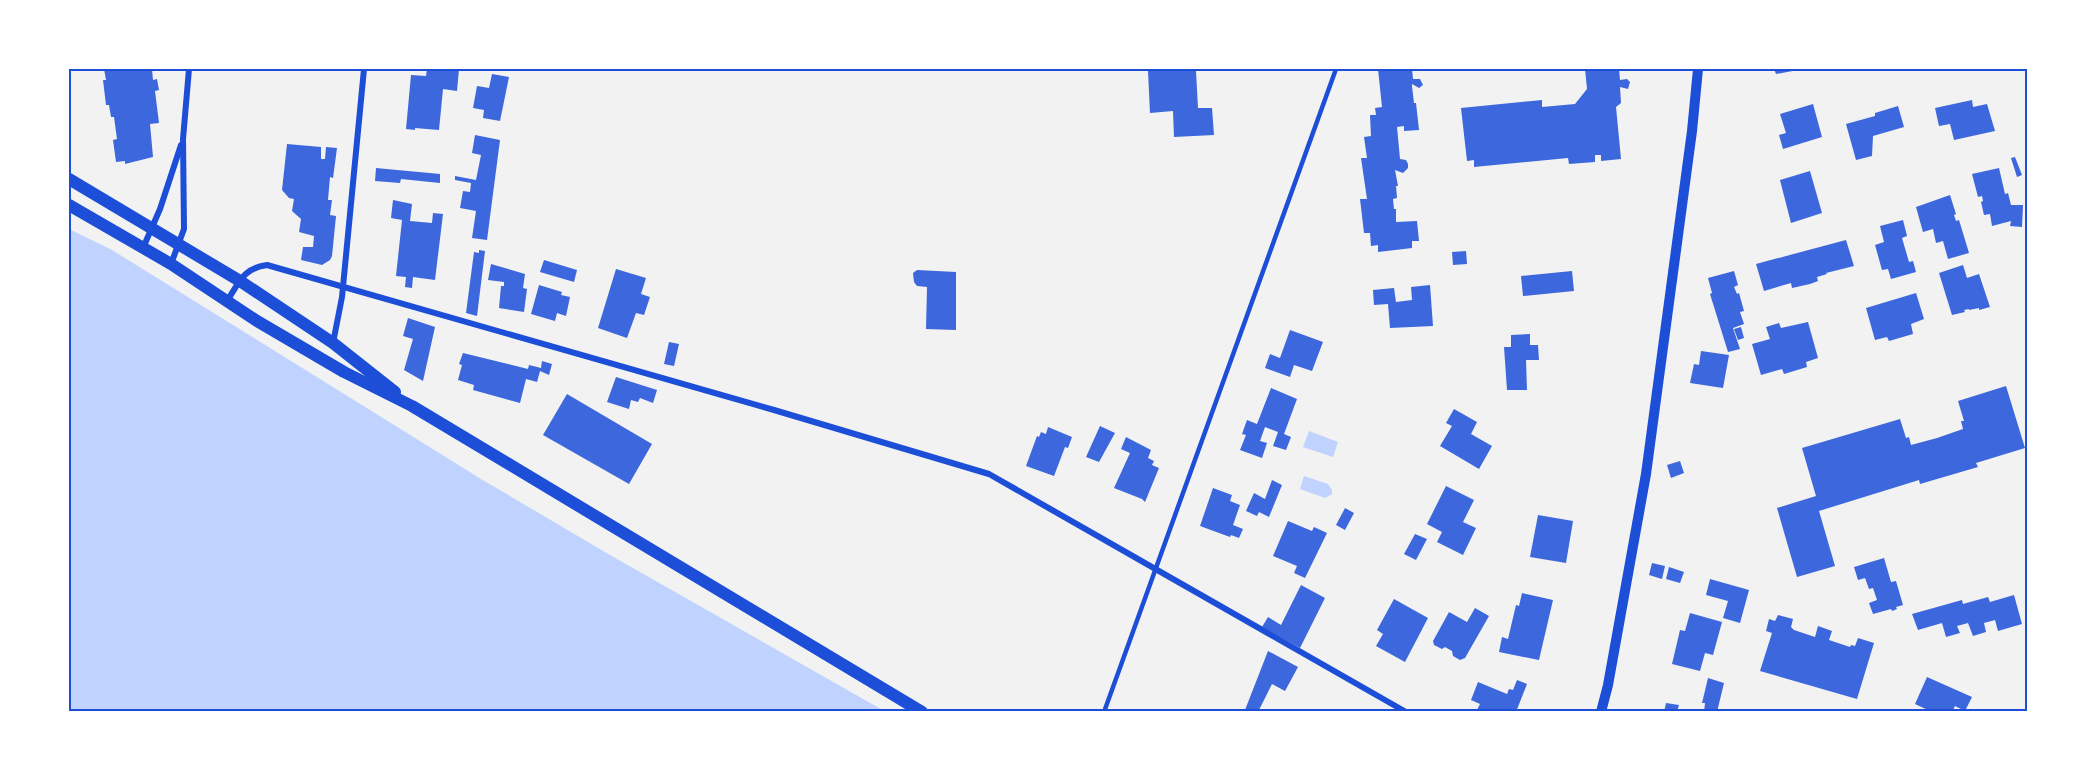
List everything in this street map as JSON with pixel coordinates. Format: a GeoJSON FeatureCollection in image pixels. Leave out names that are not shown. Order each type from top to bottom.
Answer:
{"type":"FeatureCollection","features":[{"type":"Feature","properties":{"kind":"main road"},"geometry":{"type":"LineString","coordinates":[[69,178],[240,281],[333,343],[412,405]]}},
{"type":"Feature","properties":{"kind":"main road"},"geometry":{"type":"LineString","coordinates":[[69,205],[171,264],[227,302],[344,372],[412,405],[922,712]]}},
{"type":"Feature","properties":{"kind":"street"},"geometry":{"type":"LineString","coordinates":[[171,264],[184,229],[183,139],[189,69]]}},
{"type":"Feature","properties":{"kind":"street"},"geometry":{"type":"LineString","coordinates":[[333,343],[343,286],[363,69]]}},
{"type":"Feature","properties":{"kind":"street"},"geometry":{"type":"LineString","coordinates":[[1601,712],[1608,685],[1646,474],[1692,131],[1698,69]]}},
{"type":"Feature","properties":{"kind":"street"},"geometry":{"type":"LineString","coordinates":[[142,248],[160,209],[183,139]]}},
{"type":"Feature","properties":{"kind":"street"},"geometry":{"type":"LineString","coordinates":[[227,302],[246,272],[255,267],[267,265],[989,474],[1406,712]]}},
{"type":"Feature","properties":{"kind":"lane"},"geometry":{"type":"LineString","coordinates":[[1104,712],[1336,69]]}},
{"type":"Feature","properties":{"kind":"water"},"geometry":{"type":"Polygon","coordinates":[[[69,229],[112,250],[481,479],[886,712],[69,712],[69,229]]]}},
{"type":"Feature","properties":{"kind":"water"},"geometry":{"type":"Polygon","coordinates":[[[1309,431],[1338,442],[1333,457],[1303,447],[1309,431]]]}},
{"type":"Feature","properties":{"kind":"water"},"geometry":{"type":"Polygon","coordinates":[[[1304,476],[1328,484],[1332,494],[1325,498],[1300,489],[1304,476]]]}},
{"type":"Feature","properties":{"kind":"building"},"geometry":{"type":"Polygon","coordinates":[[[104,69],[152,69],[153,80],[157,79],[159,90],[155,91],[159,123],[150,124],[153,157],[125,164],[125,161],[116,162],[113,140],[117,139],[114,117],[111,117],[109,105],[106,105],[104,69]]]}},
{"type":"Feature","properties":{"kind":"building"},"geometry":{"type":"Polygon","coordinates":[[[427,69],[459,69],[457,91],[443,89],[439,130],[406,129],[411,75],[426,76],[427,69]]]}},
{"type":"Feature","properties":{"kind":"building"},"geometry":{"type":"Polygon","coordinates":[[[1171,69],[1202,69],[1202,71],[1196,71],[1198,108],[1212,108],[1214,135],[1174,137],[1173,111],[1150,113],[1148,71],[1171,71],[1171,69]]]}},
{"type":"Feature","properties":{"kind":"building"},"geometry":{"type":"Polygon","coordinates":[[[1378,69],[1412,69],[1413,79],[1420,79],[1423,85],[1419,88],[1412,84],[1419,130],[1404,131],[1404,126],[1397,127],[1400,159],[1406,160],[1408,168],[1403,173],[1395,170],[1398,186],[1396,186],[1397,198],[1393,199],[1396,222],[1417,221],[1419,241],[1412,241],[1412,248],[1378,252],[1378,245],[1371,246],[1370,233],[1364,233],[1360,199],[1367,199],[1361,158],[1367,158],[1364,137],[1371,136],[1370,115],[1376,115],[1375,108],[1382,107],[1378,69]]]}},
{"type":"Feature","properties":{"kind":"building"},"geometry":{"type":"Polygon","coordinates":[[[1585,69],[1619,69],[1620,80],[1627,79],[1630,82],[1628,89],[1620,87],[1621,103],[1616,107],[1621,159],[1601,161],[1601,155],[1595,155],[1595,162],[1569,164],[1568,158],[1474,167],[1474,160],[1467,161],[1461,108],[1542,100],[1542,107],[1575,104],[1587,89],[1585,69]]]}},
{"type":"Feature","properties":{"kind":"building"},"geometry":{"type":"Polygon","coordinates":[[[1774,69],[1798,69],[1798,70],[1776,74],[1774,69]]]}},
{"type":"Feature","properties":{"kind":"building"},"geometry":{"type":"Polygon","coordinates":[[[492,74],[509,77],[500,121],[483,118],[484,110],[473,108],[477,86],[489,88],[492,74]]]}},
{"type":"Feature","properties":{"kind":"building"},"geometry":{"type":"Polygon","coordinates":[[[1972,100],[1973,107],[1987,104],[1995,131],[1954,140],[1950,124],[1939,126],[1935,108],[1972,100]]]}},
{"type":"Feature","properties":{"kind":"building"},"geometry":{"type":"Polygon","coordinates":[[[1813,104],[1822,137],[1783,149],[1779,135],[1786,133],[1780,114],[1813,104]]]}},
{"type":"Feature","properties":{"kind":"building"},"geometry":{"type":"Polygon","coordinates":[[[1898,106],[1904,127],[1873,136],[1872,156],[1856,160],[1846,124],[1875,116],[1875,113],[1898,106]]]}},
{"type":"Feature","properties":{"kind":"building"},"geometry":{"type":"Polygon","coordinates":[[[475,135],[500,140],[487,240],[472,238],[476,211],[460,208],[463,191],[470,192],[471,183],[455,180],[455,176],[476,180],[481,155],[472,153],[475,135]]]}},
{"type":"Feature","properties":{"kind":"building"},"geometry":{"type":"Polygon","coordinates":[[[287,144],[321,147],[321,159],[325,159],[326,147],[337,148],[333,178],[330,177],[328,200],[332,200],[330,215],[336,216],[332,256],[322,265],[301,260],[303,247],[313,247],[314,236],[299,232],[301,219],[292,211],[294,199],[289,198],[282,190],[287,144]]]}},
{"type":"Feature","properties":{"kind":"building"},"geometry":{"type":"Polygon","coordinates":[[[2015,157],[2022,175],[2017,177],[2011,158],[2015,157]]]}},
{"type":"Feature","properties":{"kind":"building"},"geometry":{"type":"Polygon","coordinates":[[[376,168],[440,174],[440,183],[401,179],[400,183],[375,181],[376,168]]]}},
{"type":"Feature","properties":{"kind":"building"},"geometry":{"type":"Polygon","coordinates":[[[1999,168],[2005,194],[2008,193],[2011,205],[2023,205],[2022,227],[2010,226],[2011,221],[1992,226],[1990,214],[1984,215],[1982,196],[1978,197],[1972,174],[1999,168]]]}},
{"type":"Feature","properties":{"kind":"building"},"geometry":{"type":"Polygon","coordinates":[[[1810,171],[1822,213],[1791,223],[1780,180],[1810,171]]]}},
{"type":"Feature","properties":{"kind":"building"},"geometry":{"type":"Polygon","coordinates":[[[1950,195],[1956,214],[1954,215],[1956,221],[1959,220],[1969,253],[1948,259],[1943,241],[1936,243],[1933,229],[1923,232],[1916,207],[1950,195]]]}},
{"type":"Feature","properties":{"kind":"building"},"geometry":{"type":"Polygon","coordinates":[[[393,200],[412,204],[410,221],[432,223],[433,213],[443,214],[435,280],[413,277],[412,288],[405,287],[406,277],[396,276],[402,220],[391,218],[393,200]]]}},
{"type":"Feature","properties":{"kind":"building"},"geometry":{"type":"Polygon","coordinates":[[[1903,220],[1907,236],[1902,238],[1909,262],[1913,261],[1916,272],[1891,279],[1888,269],[1882,270],[1875,245],[1884,242],[1880,226],[1903,220]]]}},
{"type":"Feature","properties":{"kind":"building"},"geometry":{"type":"Polygon","coordinates":[[[1846,240],[1854,266],[1826,273],[1817,277],[1818,281],[1810,284],[1792,288],[1791,283],[1764,291],[1756,264],[1846,240]]]}},
{"type":"Feature","properties":{"kind":"building"},"geometry":{"type":"Polygon","coordinates":[[[479,250],[485,251],[477,316],[466,313],[474,252],[479,253],[479,250]]]}},
{"type":"Feature","properties":{"kind":"building"},"geometry":{"type":"Polygon","coordinates":[[[1466,251],[1467,264],[1453,265],[1452,252],[1466,251]]]}},
{"type":"Feature","properties":{"kind":"building"},"geometry":{"type":"Polygon","coordinates":[[[544,260],[577,270],[574,282],[540,272],[544,260]]]}},
{"type":"Feature","properties":{"kind":"building"},"geometry":{"type":"Polygon","coordinates":[[[491,264],[525,274],[523,288],[527,289],[524,312],[499,308],[501,286],[504,286],[504,282],[488,280],[491,264]]]}},
{"type":"Feature","properties":{"kind":"building"},"geometry":{"type":"Polygon","coordinates":[[[1963,265],[1967,278],[1979,274],[1990,307],[1964,310],[1965,312],[1952,315],[1939,273],[1963,265]]]}},
{"type":"Feature","properties":{"kind":"building"},"geometry":{"type":"Polygon","coordinates":[[[616,269],[646,278],[641,294],[650,297],[644,315],[636,313],[627,338],[598,328],[616,269]]]}},
{"type":"Feature","properties":{"kind":"building"},"geometry":{"type":"Polygon","coordinates":[[[917,270],[956,272],[956,330],[926,329],[927,287],[917,286],[914,282],[913,273],[917,270]]]}},
{"type":"Feature","properties":{"kind":"building"},"geometry":{"type":"Polygon","coordinates":[[[1572,271],[1574,291],[1523,296],[1521,276],[1572,271]]]}},
{"type":"Feature","properties":{"kind":"building"},"geometry":{"type":"Polygon","coordinates":[[[1734,271],[1738,285],[1734,287],[1737,294],[1739,293],[1744,311],[1740,312],[1744,324],[1733,328],[1740,349],[1728,352],[1710,294],[1712,293],[1708,278],[1734,271]]]}},
{"type":"Feature","properties":{"kind":"building"},"geometry":{"type":"Polygon","coordinates":[[[539,285],[570,297],[566,316],[557,313],[555,321],[531,314],[539,285]]]}},
{"type":"Feature","properties":{"kind":"building"},"geometry":{"type":"Polygon","coordinates":[[[1430,285],[1433,326],[1390,328],[1388,304],[1374,305],[1373,290],[1394,288],[1396,302],[1412,300],[1411,287],[1430,285]]]}},
{"type":"Feature","properties":{"kind":"building"},"geometry":{"type":"Polygon","coordinates":[[[1916,293],[1924,319],[1911,324],[1913,334],[1889,341],[1887,337],[1875,340],[1866,308],[1916,293]]]}},
{"type":"Feature","properties":{"kind":"building"},"geometry":{"type":"Polygon","coordinates":[[[408,318],[435,327],[423,381],[404,370],[413,339],[403,336],[408,318]]]}},
{"type":"Feature","properties":{"kind":"building"},"geometry":{"type":"Polygon","coordinates":[[[1808,322],[1818,358],[1806,362],[1807,367],[1784,374],[1782,369],[1761,375],[1752,344],[1770,339],[1766,327],[1779,323],[1781,328],[1808,322]]]}},
{"type":"Feature","properties":{"kind":"building"},"geometry":{"type":"Polygon","coordinates":[[[1741,327],[1744,338],[1738,340],[1734,329],[1741,327]]]}},
{"type":"Feature","properties":{"kind":"building"},"geometry":{"type":"Polygon","coordinates":[[[1290,330],[1323,342],[1312,371],[1294,365],[1290,377],[1265,368],[1270,354],[1280,358],[1290,330]]]}},
{"type":"Feature","properties":{"kind":"building"},"geometry":{"type":"Polygon","coordinates":[[[1530,334],[1530,345],[1538,345],[1539,360],[1526,360],[1527,390],[1507,390],[1504,347],[1511,347],[1511,335],[1530,334]]]}},
{"type":"Feature","properties":{"kind":"building"},"geometry":{"type":"Polygon","coordinates":[[[669,342],[679,344],[674,366],[664,364],[669,342]]]}},
{"type":"Feature","properties":{"kind":"building"},"geometry":{"type":"Polygon","coordinates":[[[1701,351],[1729,355],[1723,388],[1690,383],[1694,364],[1699,365],[1701,351]]]}},
{"type":"Feature","properties":{"kind":"building"},"geometry":{"type":"Polygon","coordinates":[[[463,353],[528,369],[529,365],[541,368],[542,361],[552,364],[549,375],[540,371],[537,382],[526,379],[520,403],[473,390],[474,385],[458,380],[462,365],[459,364],[463,353]]]}},
{"type":"Feature","properties":{"kind":"building"},"geometry":{"type":"Polygon","coordinates":[[[616,377],[657,390],[653,403],[640,398],[638,402],[631,400],[629,409],[607,402],[616,377]]]}},
{"type":"Feature","properties":{"kind":"building"},"geometry":{"type":"Polygon","coordinates":[[[2006,386],[2025,448],[1976,463],[1978,467],[1920,484],[1919,480],[1819,511],[1835,566],[1797,577],[1777,508],[1816,496],[1802,448],[1900,419],[1906,438],[1909,437],[1911,445],[1937,438],[1963,429],[1961,421],[1964,421],[1958,401],[2006,386]]]}},
{"type":"Feature","properties":{"kind":"building"},"geometry":{"type":"Polygon","coordinates":[[[1271,388],[1297,399],[1284,434],[1291,437],[1286,450],[1273,446],[1278,432],[1265,427],[1260,441],[1267,443],[1262,458],[1240,450],[1246,435],[1242,434],[1247,420],[1257,424],[1271,388]]]}},
{"type":"Feature","properties":{"kind":"building"},"geometry":{"type":"Polygon","coordinates":[[[567,394],[652,444],[629,484],[543,435],[567,394]]]}},
{"type":"Feature","properties":{"kind":"building"},"geometry":{"type":"Polygon","coordinates":[[[1454,409],[1477,422],[1471,434],[1492,446],[1479,469],[1440,446],[1452,426],[1446,423],[1454,409]]]}},
{"type":"Feature","properties":{"kind":"building"},"geometry":{"type":"Polygon","coordinates":[[[1100,426],[1115,433],[1099,462],[1086,457],[1100,426]]]}},
{"type":"Feature","properties":{"kind":"building"},"geometry":{"type":"Polygon","coordinates":[[[1048,427],[1072,437],[1068,448],[1065,447],[1054,476],[1026,466],[1037,436],[1039,437],[1041,432],[1046,434],[1048,427]]]}},
{"type":"Feature","properties":{"kind":"building"},"geometry":{"type":"Polygon","coordinates":[[[1126,437],[1151,450],[1148,458],[1154,461],[1152,465],[1159,468],[1145,502],[1114,488],[1130,453],[1121,449],[1126,437]]]}},
{"type":"Feature","properties":{"kind":"building"},"geometry":{"type":"Polygon","coordinates":[[[1680,461],[1684,473],[1671,478],[1667,465],[1680,461]]]}},
{"type":"Feature","properties":{"kind":"building"},"geometry":{"type":"Polygon","coordinates":[[[1272,480],[1282,485],[1269,517],[1259,512],[1257,516],[1246,511],[1254,493],[1265,499],[1272,480]]]}},
{"type":"Feature","properties":{"kind":"building"},"geometry":{"type":"Polygon","coordinates":[[[1446,486],[1474,500],[1463,522],[1476,528],[1463,555],[1437,542],[1442,532],[1427,524],[1446,486]]]}},
{"type":"Feature","properties":{"kind":"building"},"geometry":{"type":"Polygon","coordinates":[[[1213,488],[1232,495],[1230,501],[1240,505],[1233,525],[1243,529],[1239,538],[1200,526],[1213,488]]]}},
{"type":"Feature","properties":{"kind":"building"},"geometry":{"type":"Polygon","coordinates":[[[1345,508],[1354,513],[1345,530],[1336,525],[1345,508]]]}},
{"type":"Feature","properties":{"kind":"building"},"geometry":{"type":"Polygon","coordinates":[[[1538,515],[1573,521],[1566,563],[1530,557],[1538,515]]]}},
{"type":"Feature","properties":{"kind":"building"},"geometry":{"type":"Polygon","coordinates":[[[1288,521],[1312,531],[1314,527],[1327,533],[1305,578],[1294,573],[1297,566],[1273,556],[1288,521]]]}},
{"type":"Feature","properties":{"kind":"building"},"geometry":{"type":"Polygon","coordinates":[[[1415,534],[1427,539],[1416,560],[1404,554],[1415,534]]]}},
{"type":"Feature","properties":{"kind":"building"},"geometry":{"type":"Polygon","coordinates":[[[1884,558],[1891,582],[1896,581],[1903,605],[1892,611],[1891,609],[1873,614],[1869,603],[1877,600],[1873,588],[1869,589],[1865,578],[1858,580],[1854,567],[1884,558]]]}},
{"type":"Feature","properties":{"kind":"building"},"geometry":{"type":"Polygon","coordinates":[[[1652,563],[1665,566],[1662,579],[1649,575],[1652,563]]]}},
{"type":"Feature","properties":{"kind":"building"},"geometry":{"type":"Polygon","coordinates":[[[1669,567],[1684,572],[1680,583],[1666,579],[1669,567]]]}},
{"type":"Feature","properties":{"kind":"building"},"geometry":{"type":"Polygon","coordinates":[[[1710,579],[1749,590],[1740,623],[1723,618],[1728,601],[1706,595],[1710,579]]]}},
{"type":"Feature","properties":{"kind":"building"},"geometry":{"type":"Polygon","coordinates":[[[1301,585],[1325,598],[1300,648],[1262,627],[1268,617],[1281,625],[1301,585]]]}},
{"type":"Feature","properties":{"kind":"building"},"geometry":{"type":"Polygon","coordinates":[[[1522,593],[1553,600],[1539,660],[1499,652],[1502,637],[1508,639],[1516,605],[1519,606],[1522,593]]]}},
{"type":"Feature","properties":{"kind":"building"},"geometry":{"type":"Polygon","coordinates":[[[2014,595],[2022,624],[1998,631],[1995,620],[1984,623],[1986,632],[1973,636],[1968,623],[1957,626],[1960,633],[1946,637],[1942,623],[1918,630],[1912,614],[1962,600],[1963,604],[1988,597],[1990,602],[2014,595]]]}},
{"type":"Feature","properties":{"kind":"building"},"geometry":{"type":"Polygon","coordinates":[[[1394,599],[1428,618],[1405,662],[1376,646],[1383,634],[1377,630],[1394,599]]]}},
{"type":"Feature","properties":{"kind":"building"},"geometry":{"type":"Polygon","coordinates":[[[1475,608],[1489,616],[1465,658],[1460,660],[1453,656],[1452,651],[1434,645],[1433,641],[1449,612],[1467,622],[1475,608]]]}},
{"type":"Feature","properties":{"kind":"building"},"geometry":{"type":"Polygon","coordinates":[[[1690,613],[1722,622],[1713,655],[1705,653],[1700,671],[1672,664],[1680,630],[1685,631],[1690,613]]]}},
{"type":"Feature","properties":{"kind":"building"},"geometry":{"type":"Polygon","coordinates":[[[1778,615],[1793,619],[1791,627],[1794,630],[1815,637],[1818,626],[1832,631],[1829,640],[1850,647],[1855,646],[1858,638],[1874,643],[1857,699],[1760,671],[1772,633],[1766,631],[1769,619],[1775,621],[1778,615]]]}},
{"type":"Feature","properties":{"kind":"building"},"geometry":{"type":"Polygon","coordinates":[[[1268,651],[1298,667],[1285,691],[1272,684],[1258,712],[1249,712],[1245,710],[1268,651]]]}},
{"type":"Feature","properties":{"kind":"building"},"geometry":{"type":"Polygon","coordinates":[[[1927,677],[1972,697],[1965,711],[1955,706],[1952,712],[1932,712],[1915,704],[1927,677]]]}},
{"type":"Feature","properties":{"kind":"building"},"geometry":{"type":"Polygon","coordinates":[[[1708,678],[1724,683],[1717,712],[1704,712],[1705,703],[1702,703],[1708,678]]]}},
{"type":"Feature","properties":{"kind":"building"},"geometry":{"type":"Polygon","coordinates":[[[1517,680],[1527,684],[1516,712],[1476,712],[1480,704],[1471,700],[1478,682],[1507,694],[1509,689],[1513,690],[1517,680]]]}},
{"type":"Feature","properties":{"kind":"building"},"geometry":{"type":"Polygon","coordinates":[[[1666,703],[1679,705],[1677,712],[1664,712],[1666,703]]]}}]}
